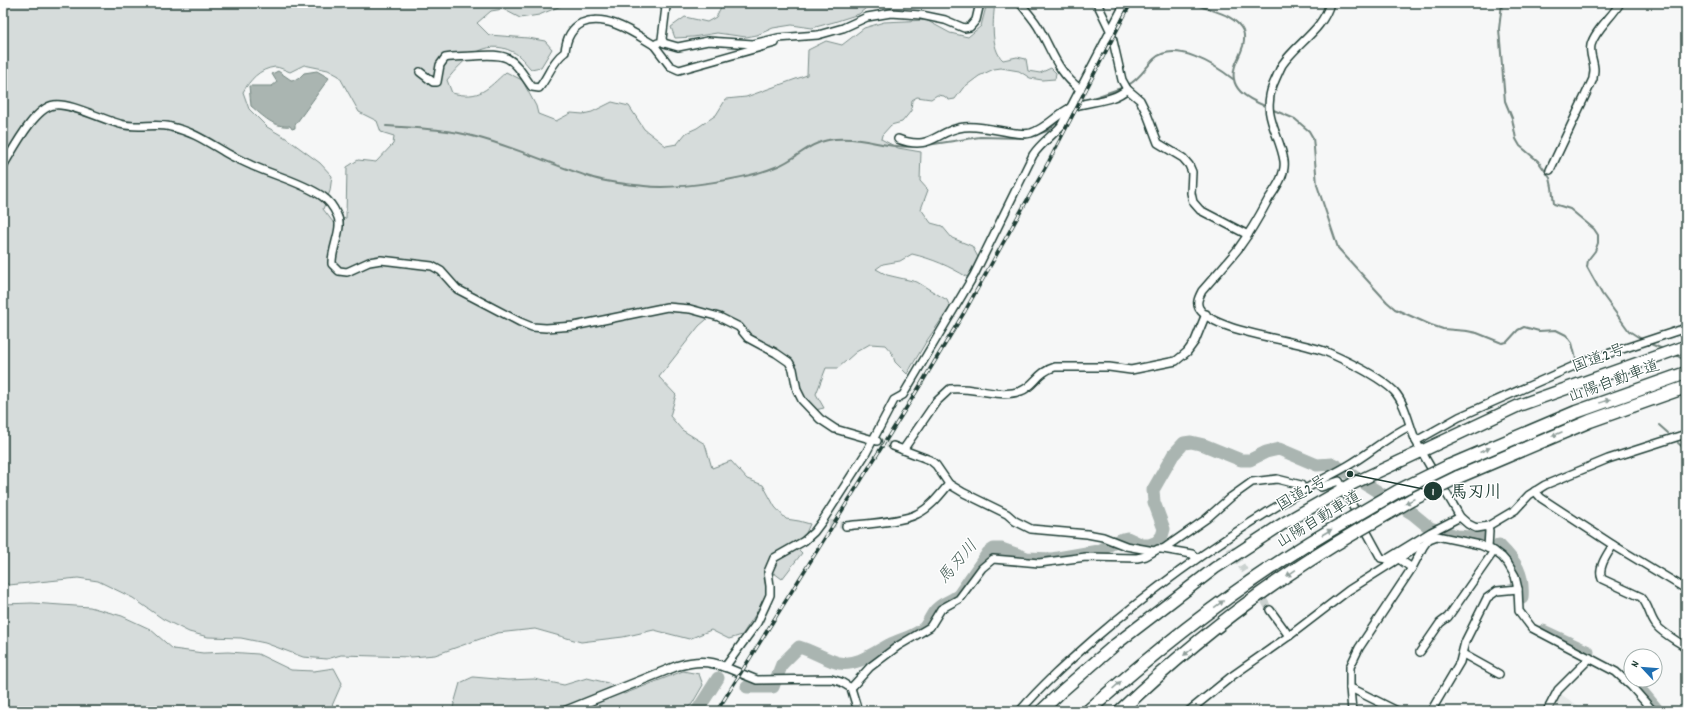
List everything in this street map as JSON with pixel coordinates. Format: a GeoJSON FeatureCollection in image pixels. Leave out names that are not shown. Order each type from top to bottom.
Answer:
{"type":"FeatureCollection","features":[{"type":"Feature","properties":{"kind":"highway","name":"国道2号"},"geometry":{"type":"LineString","coordinates":[[1041,711],[1116,644],[1215,568],[1284,523],[1419,445],[1520,405],[1682,347]]}},
{"type":"Feature","properties":{"kind":"highway","name":"山陽自動車道"},"geometry":{"type":"LineString","coordinates":[[1088,711],[1130,674],[1198,619],[1250,580],[1324,534],[1400,490],[1449,466],[1576,412],[1685,373]]}},
{"type":"Feature","properties":{"kind":"highway","name":"山陽自動車道"},"geometry":{"type":"LineString","coordinates":[[1120,711],[1146,687],[1265,591],[1305,563],[1411,500],[1590,420],[1686,387]]}},
{"type":"Feature","properties":{"kind":"street"},"geometry":{"type":"LineString","coordinates":[[666,7],[662,39],[664,43],[678,47],[708,41],[753,44],[792,37],[818,35],[843,28],[868,17],[891,13],[921,15],[945,20],[964,28],[970,27],[976,20],[980,3]]}},
{"type":"Feature","properties":{"kind":"street"},"geometry":{"type":"LineString","coordinates":[[1020,3],[1033,18],[1052,56],[1062,72],[1081,90]]}},
{"type":"Feature","properties":{"kind":"street"},"geometry":{"type":"LineString","coordinates":[[1097,3],[1111,32],[1122,80],[1127,89],[1140,100],[1158,143],[1183,158],[1189,164],[1192,172],[1191,193],[1193,202],[1200,210],[1248,235]]}},
{"type":"Feature","properties":{"kind":"street"},"geometry":{"type":"LineString","coordinates":[[725,667],[757,624],[766,606],[770,595],[768,572],[774,558],[804,541],[826,521],[866,453],[875,441],[894,400],[903,395],[974,276],[1033,155],[1038,147],[1050,138],[1061,126],[1125,3]]}},
{"type":"Feature","properties":{"kind":"street"},"geometry":{"type":"LineString","coordinates":[[1330,3],[1327,13],[1312,35],[1296,49],[1282,65],[1273,86],[1270,104],[1270,119],[1285,162],[1284,171],[1248,235],[1202,291],[1198,299],[1198,307],[1221,323],[1238,330],[1314,347],[1329,352],[1372,376],[1395,392],[1419,445],[1460,517],[1468,524],[1476,528],[1488,526],[1515,510],[1535,491],[1545,485],[1608,459],[1686,434]]}},
{"type":"Feature","properties":{"kind":"street"},"geometry":{"type":"LineString","coordinates":[[1550,170],[1592,79],[1594,69],[1590,52],[1591,44],[1620,3]]}},
{"type":"Feature","properties":{"kind":"street"},"geometry":{"type":"LineString","coordinates":[[420,72],[433,82],[437,82],[440,65],[445,58],[455,56],[503,56],[513,61],[532,87],[539,88],[545,81],[558,57],[565,52],[566,42],[571,32],[576,26],[587,21],[600,20],[615,24],[654,45],[670,66],[679,70],[740,54],[792,37]]}},
{"type":"Feature","properties":{"kind":"street"},"geometry":{"type":"LineString","coordinates":[[654,45],[662,39]]}},
{"type":"Feature","properties":{"kind":"street"},"geometry":{"type":"LineString","coordinates":[[898,139],[907,142],[929,142],[953,128],[966,126],[980,126],[1018,133],[1030,133],[1044,127],[1071,108],[1117,96],[1127,89]]}},
{"type":"Feature","properties":{"kind":"street"},"geometry":{"type":"LineString","coordinates":[[3,166],[30,124],[44,109],[54,105],[69,106],[99,118],[134,127],[170,126],[193,133],[225,152],[323,196],[338,216],[340,223],[331,255],[332,264],[339,271],[347,272],[370,262],[381,260],[432,266],[441,271],[457,289],[532,327],[546,328],[574,326],[667,307],[690,310],[719,317],[739,327],[748,338],[776,352],[789,362],[793,369],[797,390],[802,400],[820,419],[836,428],[875,441]]}},
{"type":"Feature","properties":{"kind":"street"},"geometry":{"type":"LineString","coordinates":[[903,450],[936,402],[950,389],[1008,394],[1021,391],[1029,386],[1046,369],[1055,367],[1109,367],[1131,370],[1165,364],[1176,360],[1187,352],[1195,341],[1206,314]]}},
{"type":"Feature","properties":{"kind":"street"},"geometry":{"type":"LineString","coordinates":[[1419,445],[1459,418],[1523,388],[1583,362],[1686,328]]}},
{"type":"Feature","properties":{"kind":"street"},"geometry":{"type":"LineString","coordinates":[[1020,711],[1030,698],[1071,659],[1128,610],[1196,558],[1317,482],[1371,452],[1395,433],[1410,426]]}},
{"type":"Feature","properties":{"kind":"street"},"geometry":{"type":"LineString","coordinates":[[893,446],[930,460],[936,465],[949,484],[1001,511],[1015,521],[1031,529],[1087,534],[1102,537],[1126,546],[1154,551]]}},
{"type":"Feature","properties":{"kind":"street"},"geometry":{"type":"LineString","coordinates":[[1163,549],[1206,519],[1230,497],[1252,482],[1277,479],[1301,485],[1304,490]]}},
{"type":"Feature","properties":{"kind":"street"},"geometry":{"type":"LineString","coordinates":[[1317,482],[1321,486],[1339,481],[1381,558],[1387,559],[1417,547],[1424,546]]}},
{"type":"Feature","properties":{"kind":"street"},"geometry":{"type":"LineString","coordinates":[[846,526],[889,521],[916,515],[934,502],[949,484]]}},
{"type":"Feature","properties":{"kind":"street"},"geometry":{"type":"LineString","coordinates":[[1535,491],[1541,498],[1613,545],[1686,588]]}},
{"type":"Feature","properties":{"kind":"street"},"geometry":{"type":"LineString","coordinates":[[1189,711],[1232,676],[1289,636],[1349,590],[1431,532],[1460,517]]}},
{"type":"Feature","properties":{"kind":"street"},"geometry":{"type":"LineString","coordinates":[[1420,652],[1440,623],[1448,617],[1491,549],[1488,526]]}},
{"type":"Feature","properties":{"kind":"street"},"geometry":{"type":"LineString","coordinates":[[1352,711],[1350,667],[1359,648],[1412,568],[1424,546],[1429,539],[1437,536],[1491,549],[1508,564],[1515,576],[1518,589],[1519,611],[1532,628],[1590,658],[1622,677],[1641,696],[1652,711]]}},
{"type":"Feature","properties":{"kind":"street"},"geometry":{"type":"LineString","coordinates":[[1613,545],[1603,563],[1600,575],[1602,580],[1645,601],[1655,624],[1660,630],[1686,647]]}},
{"type":"Feature","properties":{"kind":"street"},"geometry":{"type":"LineString","coordinates":[[851,688],[870,667],[898,646],[930,627],[941,609],[959,599],[982,568],[993,559],[1039,563],[1086,557],[1137,558],[1163,549],[1192,554],[1196,558]]}},
{"type":"Feature","properties":{"kind":"street"},"geometry":{"type":"LineString","coordinates":[[1397,556],[1412,568]]}},
{"type":"Feature","properties":{"kind":"street"},"geometry":{"type":"LineString","coordinates":[[1431,711],[1463,654],[1465,642],[1487,598],[1497,591],[1518,589]]}},
{"type":"Feature","properties":{"kind":"street"},"geometry":{"type":"LineString","coordinates":[[1270,610],[1289,636]]}},
{"type":"Feature","properties":{"kind":"street"},"geometry":{"type":"LineString","coordinates":[[1463,654],[1498,674]]}},
{"type":"Feature","properties":{"kind":"street"},"geometry":{"type":"LineString","coordinates":[[1547,711],[1558,690],[1590,658]]}},
{"type":"Feature","properties":{"kind":"street"},"geometry":{"type":"LineString","coordinates":[[565,711],[692,661],[705,661],[725,667],[757,680],[831,679],[841,682],[851,688],[858,711]]}},
{"type":"Feature","properties":{"kind":"street"},"geometry":{"type":"LineString","coordinates":[[1350,688],[1397,711]]}},
{"type":"Feature","properties":{"kind":"shaded area"},"geometry":{"type":"Polygon","coordinates":[[[3,3],[568,3],[539,15],[520,18],[503,9],[491,11],[477,23],[489,35],[545,41],[552,49],[541,67],[531,69],[516,53],[503,48],[493,47],[484,49],[468,58],[447,80],[452,93],[470,95],[482,92],[506,72],[522,80],[536,106],[538,114],[556,121],[571,113],[583,114],[592,112],[612,102],[629,106],[644,129],[666,146],[677,144],[686,133],[697,128],[716,115],[726,99],[746,97],[807,75],[808,50],[826,41],[842,45],[864,28],[884,22],[926,20],[950,33],[968,37],[981,26],[987,3],[995,3],[993,25],[994,41],[996,49],[1003,60],[1017,57],[1026,59],[1028,71],[1040,73],[1051,68],[1056,73],[1055,79],[1042,80],[1030,78],[1019,71],[1001,68],[994,69],[979,76],[963,88],[955,99],[949,100],[944,96],[937,95],[931,99],[917,97],[912,100],[911,111],[902,122],[891,125],[882,135],[881,139],[898,148],[921,152],[920,181],[928,190],[921,209],[931,223],[942,226],[952,238],[972,246],[979,259],[967,277],[941,263],[912,254],[900,261],[883,264],[876,269],[887,275],[917,282],[947,300],[950,307],[926,342],[907,374],[895,362],[892,353],[885,345],[870,344],[856,352],[838,368],[826,368],[816,394],[824,408],[815,410],[801,393],[793,361],[776,350],[755,340],[737,321],[714,313],[699,326],[659,377],[676,395],[670,416],[682,430],[705,444],[712,468],[731,461],[747,479],[763,485],[775,507],[786,519],[810,524],[805,535],[793,544],[802,553],[782,579],[774,573],[764,578],[767,591],[759,609],[742,635],[729,639],[711,630],[689,639],[654,630],[623,637],[581,642],[535,629],[497,633],[435,655],[412,657],[341,655],[327,659],[303,657],[265,643],[241,638],[208,637],[189,632],[163,619],[133,598],[98,581],[78,578],[9,585],[3,581],[3,3]],[[304,65],[290,72],[277,67],[269,68],[256,76],[243,92],[249,109],[267,127],[286,138],[320,163],[332,176],[330,191],[323,209],[333,222],[346,218],[347,167],[358,160],[376,162],[393,144],[394,136],[381,132],[377,121],[359,112],[339,76],[328,70],[304,65]]]}},
{"type":"Feature","properties":{"kind":"shaded area"},"geometry":{"type":"Polygon","coordinates":[[[723,3],[872,3],[859,14],[812,28],[792,25],[773,28],[757,35],[746,37],[717,33],[675,38],[671,27],[685,17],[707,22],[716,17],[723,3]]]}},
{"type":"Feature","properties":{"kind":"shaded area"},"geometry":{"type":"Polygon","coordinates":[[[278,71],[291,80],[298,79],[304,73],[317,71],[329,78],[295,125],[295,128],[292,129],[290,126],[274,123],[251,106],[249,86],[272,86],[277,82],[272,74],[278,71]]]}},
{"type":"Feature","properties":{"kind":"shaded area"},"geometry":{"type":"Polygon","coordinates":[[[32,603],[90,607],[122,616],[150,629],[173,649],[203,653],[228,652],[258,654],[291,670],[314,671],[334,668],[342,683],[331,708],[327,711],[3,711],[3,604],[32,603]]]}},
{"type":"Feature","properties":{"kind":"shaded area"},"geometry":{"type":"Polygon","coordinates":[[[683,671],[699,674],[703,685],[692,704],[683,711],[452,711],[460,683],[473,677],[508,680],[534,679],[564,685],[587,678],[608,683],[624,694],[683,671]]]}},
{"type":"Feature","properties":{"kind":"shaded area"},"geometry":{"type":"Polygon","coordinates":[[[1559,693],[1586,711],[1549,711],[1559,693]]]}},
{"type":"Feature","properties":{"kind":"waterway"},"geometry":{"type":"LineString","coordinates":[[1193,3],[1228,16],[1239,25],[1244,33],[1244,41],[1234,72],[1236,86],[1246,96],[1267,107]]}},
{"type":"Feature","properties":{"kind":"waterway"},"geometry":{"type":"LineString","coordinates":[[1502,3],[1499,29],[1505,101],[1512,118],[1516,139],[1520,146],[1538,161],[1550,178],[1554,204],[1570,209],[1594,229],[1598,235],[1598,243],[1595,251],[1588,260],[1587,267],[1602,294],[1629,331],[1643,340]]}},
{"type":"Feature","properties":{"kind":"waterway"},"geometry":{"type":"LineString","coordinates":[[1128,85],[1139,77],[1154,59],[1163,54],[1173,52],[1183,53],[1195,57],[1216,67],[1233,79]]}},
{"type":"Feature","properties":{"kind":"waterway"},"geometry":{"type":"LineString","coordinates":[[1090,99],[1124,87]]}},
{"type":"Feature","properties":{"kind":"waterway"},"geometry":{"type":"LineString","coordinates":[[1271,109],[1295,119],[1309,131],[1313,138],[1317,185],[1338,248],[1395,309],[1443,329],[1477,333],[1502,343],[1507,342],[1518,330],[1524,327],[1539,331],[1556,330],[1566,335],[1572,343],[1576,359]]}},
{"type":"Feature","properties":{"kind":"waterway"},"geometry":{"type":"LineString","coordinates":[[927,145],[980,137],[1025,138],[1047,131],[1059,119]]}},
{"type":"Feature","properties":{"kind":"waterway"},"geometry":{"type":"LineString","coordinates":[[386,126],[432,129],[465,134],[491,141],[597,179],[617,183],[658,187],[693,185],[731,179],[765,171],[785,163],[815,144],[828,140],[850,139],[896,146],[918,146]]}},
{"type":"Feature","properties":{"kind":"waterway"},"geometry":{"type":"LineString","coordinates":[[1648,343],[1663,349]]}},
{"type":"Feature","properties":{"kind":"waterway"},"geometry":{"type":"LineString","coordinates":[[1674,354],[1686,361]]}},
{"type":"Feature","properties":{"kind":"waterway"},"geometry":{"type":"LineString","coordinates":[[1659,425],[1668,433]]}},
{"type":"Feature","properties":{"kind":"waterway","name":"馬刃川"},"geometry":{"type":"LineString","coordinates":[[747,687],[773,687],[782,664],[799,647],[835,662],[846,663],[866,658],[891,644],[917,633],[926,626],[936,610],[943,604],[959,595],[988,553],[994,549],[1002,549],[1027,558],[1052,559],[1098,551],[1119,540],[1127,538],[1142,545],[1149,545],[1157,542],[1162,536],[1164,529],[1154,502],[1153,490],[1173,455],[1184,443],[1191,442],[1204,445],[1241,460],[1250,460],[1266,452],[1279,449],[1317,465],[1333,464],[1413,514],[1430,528],[1457,536],[1483,538]]}},
{"type":"Feature","properties":{"kind":"waterway"},"geometry":{"type":"LineString","coordinates":[[1678,443],[1686,450]]}},
{"type":"Feature","properties":{"kind":"waterway","name":"馬刃川"},"geometry":{"type":"LineString","coordinates":[[1499,545],[1518,568],[1522,582],[1522,598]]}},
{"type":"Feature","properties":{"kind":"waterway","name":"馬刃川"},"geometry":{"type":"LineString","coordinates":[[1543,631],[1588,652]]}},
{"type":"Feature","properties":{"kind":"waterway","name":"馬刃川"},"geometry":{"type":"LineString","coordinates":[[697,711],[718,678]]}},
{"type":"Feature","properties":{"kind":"waterway","name":"馬刃川"},"geometry":{"type":"LineString","coordinates":[[1639,688],[1658,711]]}},
{"type":"Feature","properties":{"kind":"tunnel"},"geometry":{"type":"LineString","coordinates":[[877,441],[893,446]]}},
{"type":"Feature","properties":{"kind":"tunnel"},"geometry":{"type":"LineString","coordinates":[[829,523],[846,526]]}},
{"type":"Feature","properties":{"kind":"tunnel"},"geometry":{"type":"LineString","coordinates":[[1224,539],[1270,610]]}},
{"type":"Feature","properties":{"kind":"railway"},"geometry":{"type":"LineString","coordinates":[[717,711],[965,311],[1049,161],[1131,3]]}},
{"type":"Feature","properties":{"kind":"place","name":"馬刃川"},"geometry":{"type":"Point","coordinates":[1350,474]}}]}
